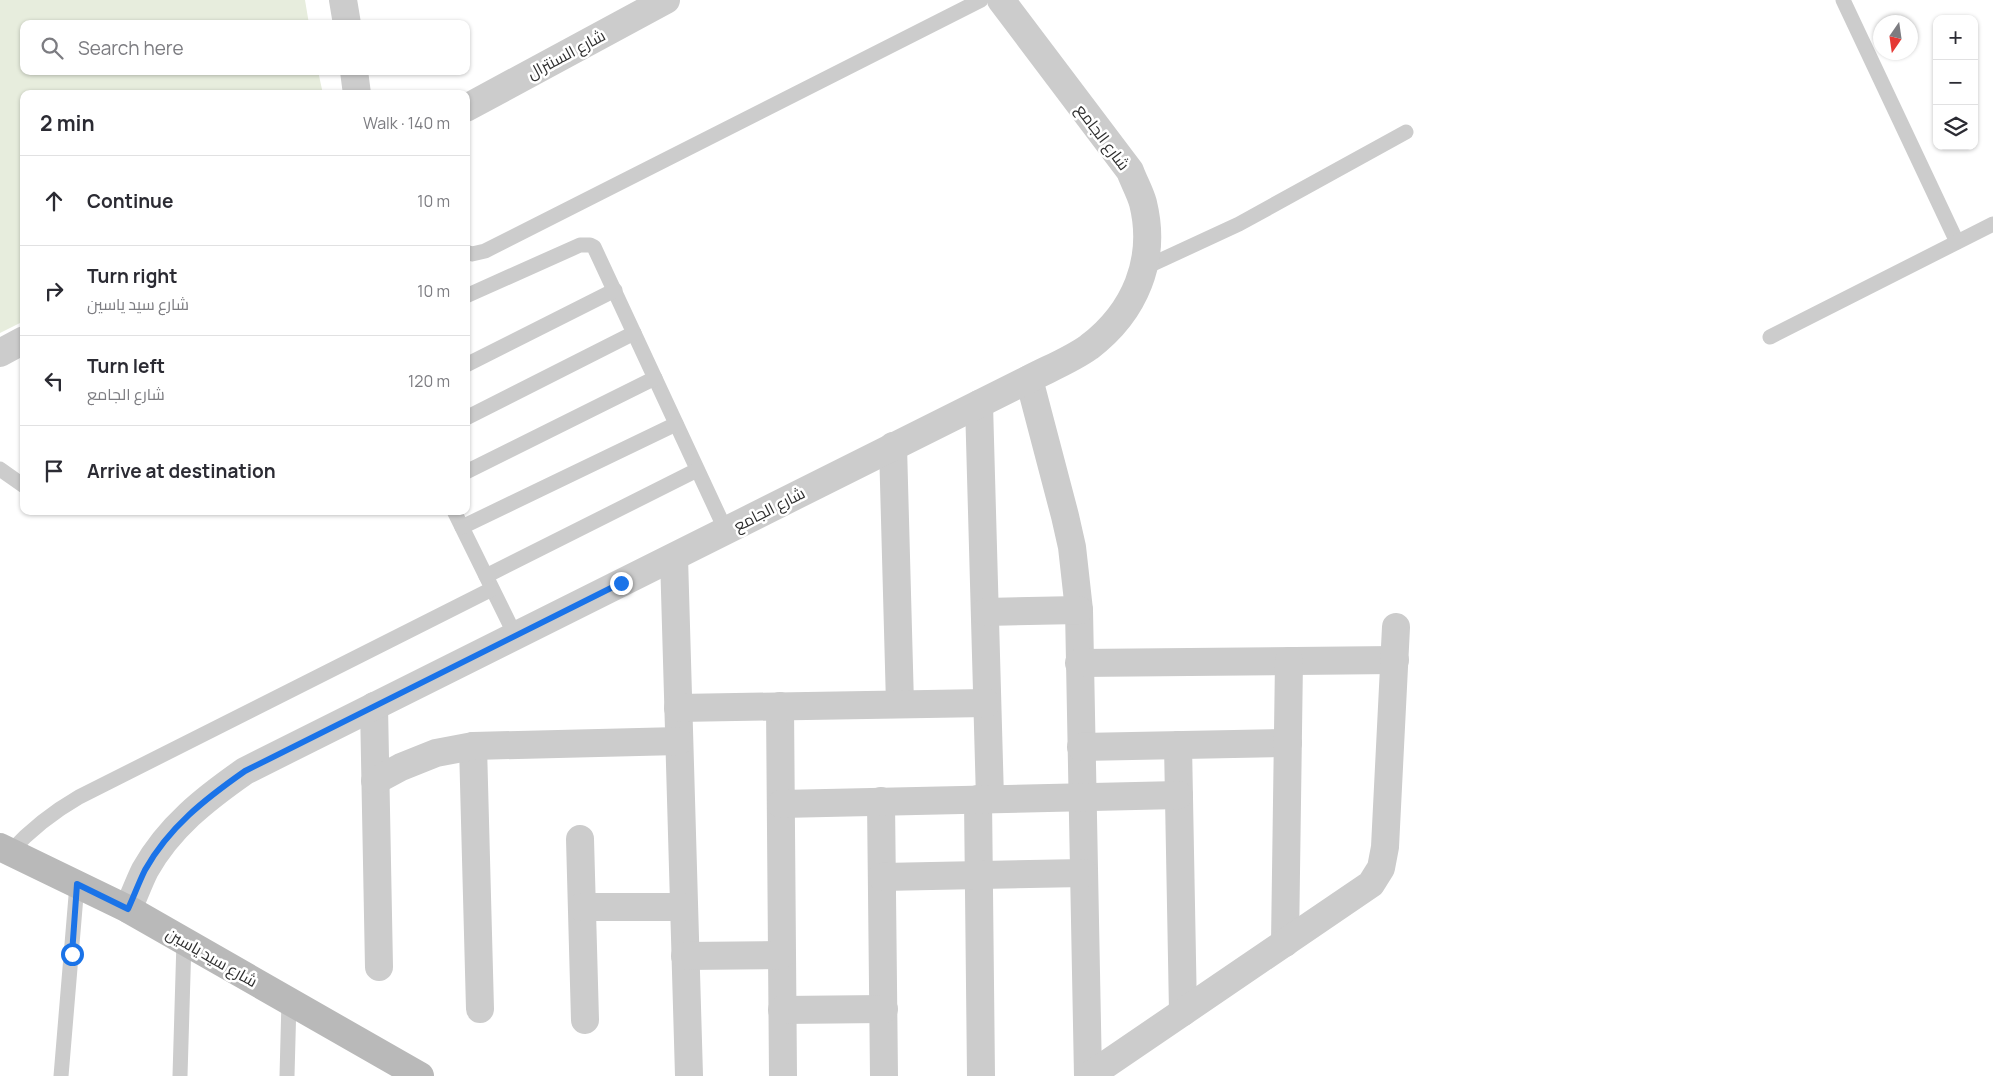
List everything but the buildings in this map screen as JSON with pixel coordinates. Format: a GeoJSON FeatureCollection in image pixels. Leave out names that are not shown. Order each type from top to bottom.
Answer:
{"type":"FeatureCollection","features":[{"type":"Feature","properties":{"kind":"street"},"geometry":{"type":"LineString","coordinates":[[343,0],[347,20]]}},
{"type":"Feature","properties":{"kind":"street","name":"شارع السنترال"},"geometry":{"type":"LineString","coordinates":[[470,106],[666,0]]}},
{"type":"Feature","properties":{"kind":"street","name":"شارع الجامع"},"geometry":{"type":"LineString","coordinates":[[128,909],[146,870],[172,831],[206,798],[245,771],[1028,379],[1088,348],[1113,326],[1132,299],[1144,268],[1147,235],[1142,202],[1130,171],[1001,0]]}},
{"type":"Feature","properties":{"kind":"street"},"geometry":{"type":"LineString","coordinates":[[354,75],[356,90]]}},
{"type":"Feature","properties":{"kind":"street"},"geometry":{"type":"LineString","coordinates":[[0,353],[20,342]]}},
{"type":"Feature","properties":{"kind":"street"},"geometry":{"type":"LineString","coordinates":[[1028,379],[1065,516],[1073,554],[1078,610],[1088,1076]]}},
{"type":"Feature","properties":{"kind":"street"},"geometry":{"type":"LineString","coordinates":[[979,404],[987,703],[979,875],[981,1076]]}},
{"type":"Feature","properties":{"kind":"street"},"geometry":{"type":"LineString","coordinates":[[893,446],[900,704]]}},
{"type":"Feature","properties":{"kind":"street"},"geometry":{"type":"LineString","coordinates":[[674,557],[689,1076]]}},
{"type":"Feature","properties":{"kind":"street"},"geometry":{"type":"LineString","coordinates":[[985,612],[1078,610]]}},
{"type":"Feature","properties":{"kind":"street"},"geometry":{"type":"LineString","coordinates":[[1088,1076],[1371,884],[1381,868],[1385,847],[1396,627]]}},
{"type":"Feature","properties":{"kind":"street"},"geometry":{"type":"LineString","coordinates":[[1285,943],[1289,660]]}},
{"type":"Feature","properties":{"kind":"street"},"geometry":{"type":"LineString","coordinates":[[1079,663],[1395,660]]}},
{"type":"Feature","properties":{"kind":"street"},"geometry":{"type":"LineString","coordinates":[[678,708],[987,703]]}},
{"type":"Feature","properties":{"kind":"street"},"geometry":{"type":"LineString","coordinates":[[374,706],[379,967]]}},
{"type":"Feature","properties":{"kind":"street"},"geometry":{"type":"LineString","coordinates":[[780,706],[782,1076]]}},
{"type":"Feature","properties":{"kind":"street"},"geometry":{"type":"LineString","coordinates":[[375,781],[401,767],[436,754],[473,746],[679,741]]}},
{"type":"Feature","properties":{"kind":"street"},"geometry":{"type":"LineString","coordinates":[[1081,747],[1288,742]]}},
{"type":"Feature","properties":{"kind":"street"},"geometry":{"type":"LineString","coordinates":[[1178,745],[1182,1012]]}},
{"type":"Feature","properties":{"kind":"street"},"geometry":{"type":"LineString","coordinates":[[473,746],[480,1009]]}},
{"type":"Feature","properties":{"kind":"street"},"geometry":{"type":"LineString","coordinates":[[781,804],[1179,795]]}},
{"type":"Feature","properties":{"kind":"street"},"geometry":{"type":"LineString","coordinates":[[881,801],[884,1076]]}},
{"type":"Feature","properties":{"kind":"street"},"geometry":{"type":"LineString","coordinates":[[580,839],[585,1020]]}},
{"type":"Feature","properties":{"kind":"street","name":"شارع سيد ياسين"},"geometry":{"type":"LineString","coordinates":[[5,849],[128,909],[420,1076]]}},
{"type":"Feature","properties":{"kind":"street"},"geometry":{"type":"LineString","coordinates":[[882,877],[1084,872]]}},
{"type":"Feature","properties":{"kind":"street"},"geometry":{"type":"LineString","coordinates":[[582,907],[684,907]]}},
{"type":"Feature","properties":{"kind":"street"},"geometry":{"type":"LineString","coordinates":[[686,956],[782,955]]}},
{"type":"Feature","properties":{"kind":"street"},"geometry":{"type":"LineString","coordinates":[[782,1010],[884,1009]]}},
{"type":"Feature","properties":{"kind":"lane"},"geometry":{"type":"LineString","coordinates":[[470,253],[485,251],[981,0]]}},
{"type":"Feature","properties":{"kind":"lane"},"geometry":{"type":"LineString","coordinates":[[1843,0],[1957,242]]}},
{"type":"Feature","properties":{"kind":"lane"},"geometry":{"type":"LineString","coordinates":[[1144,268],[1239,224],[1406,132]]}},
{"type":"Feature","properties":{"kind":"lane"},"geometry":{"type":"LineString","coordinates":[[1770,337],[1993,224]]}},
{"type":"Feature","properties":{"kind":"lane"},"geometry":{"type":"LineString","coordinates":[[470,294],[584,244],[590,244],[597,252],[696,470],[726,531]]}},
{"type":"Feature","properties":{"kind":"lane"},"geometry":{"type":"LineString","coordinates":[[470,363],[615,290]]}},
{"type":"Feature","properties":{"kind":"lane"},"geometry":{"type":"LineString","coordinates":[[470,416],[634,334]]}},
{"type":"Feature","properties":{"kind":"lane"},"geometry":{"type":"LineString","coordinates":[[470,470],[655,378]]}},
{"type":"Feature","properties":{"kind":"lane"},"geometry":{"type":"LineString","coordinates":[[462,527],[676,424]]}},
{"type":"Feature","properties":{"kind":"lane"},"geometry":{"type":"LineString","coordinates":[[5,849],[54,812],[79,797],[489,583],[696,470]]}},
{"type":"Feature","properties":{"kind":"lane"},"geometry":{"type":"LineString","coordinates":[[1,471],[20,483]]}},
{"type":"Feature","properties":{"kind":"lane"},"geometry":{"type":"LineString","coordinates":[[456,515],[515,635]]}},
{"type":"Feature","properties":{"kind":"lane"},"geometry":{"type":"LineString","coordinates":[[60,1076],[77,884]]}},
{"type":"Feature","properties":{"kind":"lane"},"geometry":{"type":"LineString","coordinates":[[180,1076],[184,941]]}},
{"type":"Feature","properties":{"kind":"lane"},"geometry":{"type":"LineString","coordinates":[[286,1076],[289,1001]]}},
{"type":"Feature","properties":{"kind":"green space"},"geometry":{"type":"Polygon","coordinates":[[[0,0],[305,0],[308,20],[20,20],[20,75],[319,75],[322,90],[20,90],[20,323],[0,333],[0,0]]]}},
{"type":"Feature","properties":{"kind":"route"},"geometry":{"type":"LineString","coordinates":[[72,954],[77,884],[128,909],[146,870],[172,831],[206,798],[245,771],[621,583]]}}]}
